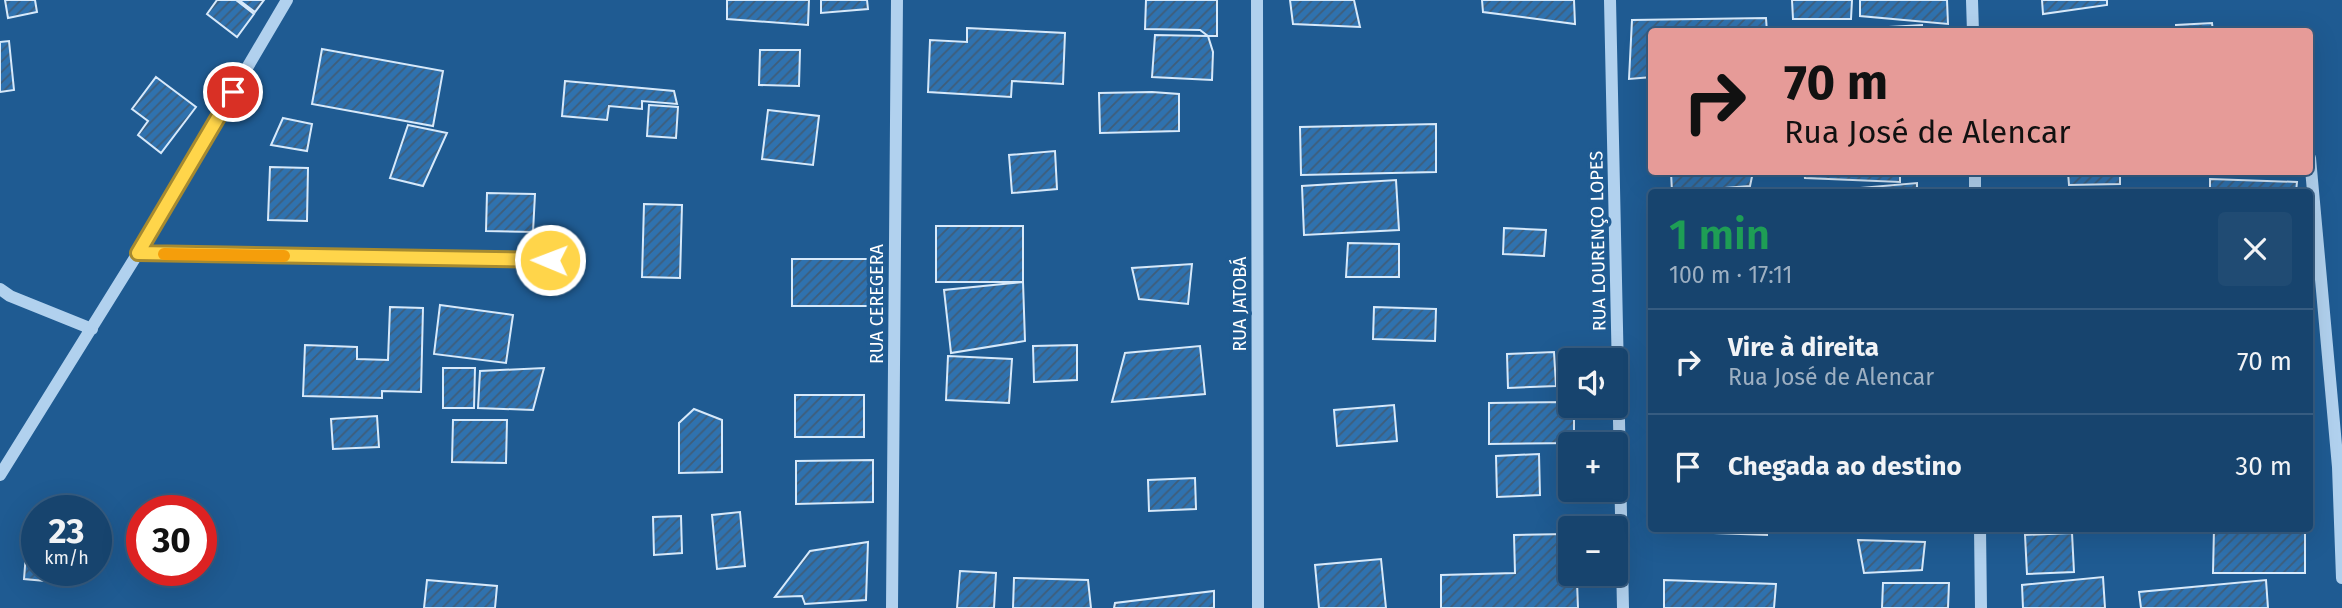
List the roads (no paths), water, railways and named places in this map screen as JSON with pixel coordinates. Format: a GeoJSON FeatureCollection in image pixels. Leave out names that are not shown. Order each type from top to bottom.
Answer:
{"type":"FeatureCollection","features":[{"type":"Feature","properties":{"kind":"street"},"geometry":{"type":"LineString","coordinates":[[0,475],[138,253],[287,0]]}},
{"type":"Feature","properties":{"kind":"street","name":"RUA CEREGERA"},"geometry":{"type":"LineString","coordinates":[[892,608],[897,0]]}},
{"type":"Feature","properties":{"kind":"street","name":"RUA JATOBÁ"},"geometry":{"type":"LineString","coordinates":[[1257,0],[1258,608]]}},
{"type":"Feature","properties":{"kind":"street","name":"RUA LOURENÇO LOPES"},"geometry":{"type":"LineString","coordinates":[[1610,0],[1623,608]]}},
{"type":"Feature","properties":{"kind":"street"},"geometry":{"type":"LineString","coordinates":[[1972,0],[1973,28]]}},
{"type":"Feature","properties":{"kind":"street"},"geometry":{"type":"LineString","coordinates":[[2312,175],[2340,467],[2342,578]]}},
{"type":"Feature","properties":{"kind":"street"},"geometry":{"type":"LineString","coordinates":[[138,253],[550,260]]}},
{"type":"Feature","properties":{"kind":"street"},"geometry":{"type":"LineString","coordinates":[[0,289],[10,296],[92,329]]}},
{"type":"Feature","properties":{"kind":"street"},"geometry":{"type":"LineString","coordinates":[[1980,532],[1981,608]]}}]}
